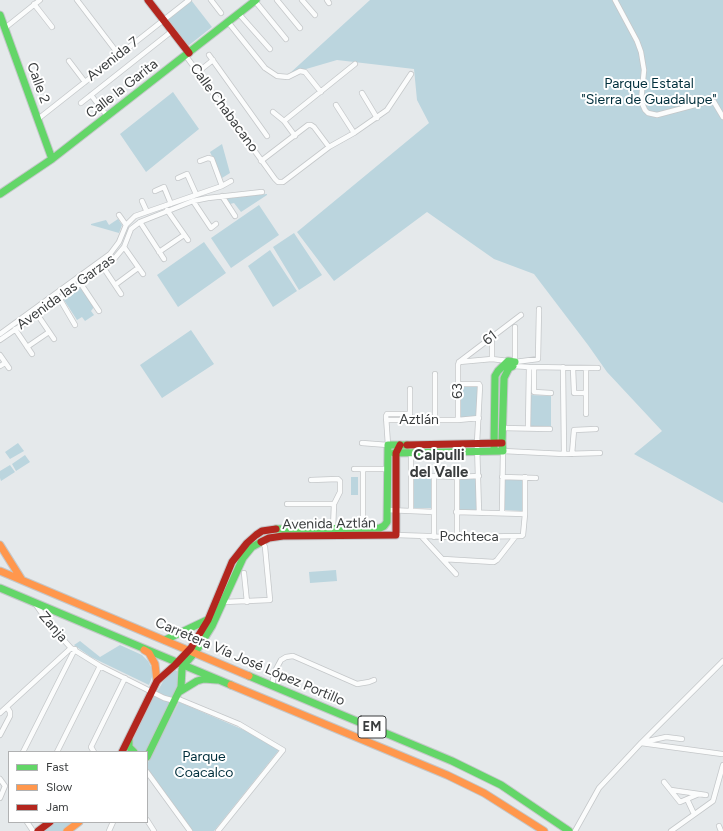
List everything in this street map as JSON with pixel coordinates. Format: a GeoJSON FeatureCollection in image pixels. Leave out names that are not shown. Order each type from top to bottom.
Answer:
{"type":"FeatureCollection","features":[{"type":"Feature","properties":{"kind":"street"},"geometry":{"type":"LineString","coordinates":[[4,28],[40,0]]}},
{"type":"Feature","properties":{"kind":"street"},"geometry":{"type":"LineString","coordinates":[[77,0],[119,55]]}},
{"type":"Feature","properties":{"kind":"street"},"geometry":{"type":"LineString","coordinates":[[148,0],[188,54]]}},
{"type":"Feature","properties":{"kind":"street","name":"Avenida 7"},"geometry":{"type":"LineString","coordinates":[[38,119],[188,0]]}},
{"type":"Feature","properties":{"kind":"street"},"geometry":{"type":"LineString","coordinates":[[211,0],[221,13]]}},
{"type":"Feature","properties":{"kind":"street"},"geometry":{"type":"LineString","coordinates":[[256,0],[286,39]]}},
{"type":"Feature","properties":{"kind":"street","name":"Calle la Garita"},"geometry":{"type":"LineString","coordinates":[[0,194],[52,159],[256,0]]}},
{"type":"Feature","properties":{"kind":"street"},"geometry":{"type":"LineString","coordinates":[[277,0],[300,28]]}},
{"type":"Feature","properties":{"kind":"street"},"geometry":{"type":"LineString","coordinates":[[302,0],[315,15]]}},
{"type":"Feature","properties":{"kind":"street"},"geometry":{"type":"LineString","coordinates":[[615,0],[637,40],[641,52],[644,70],[641,101],[645,110],[648,113],[657,115],[710,101],[714,102],[723,117]]}},
{"type":"Feature","properties":{"kind":"street"},"geometry":{"type":"LineString","coordinates":[[34,4],[52,27]]}},
{"type":"Feature","properties":{"kind":"street"},"geometry":{"type":"LineString","coordinates":[[239,14],[270,49]]}},
{"type":"Feature","properties":{"kind":"street","name":"Calle 2"},"geometry":{"type":"LineString","coordinates":[[0,15],[52,159]]}},
{"type":"Feature","properties":{"kind":"street"},"geometry":{"type":"LineString","coordinates":[[228,22],[265,68],[277,76],[288,77],[300,71],[305,72],[321,92]]}},
{"type":"Feature","properties":{"kind":"street"},"geometry":{"type":"LineString","coordinates":[[81,103],[172,31]]}},
{"type":"Feature","properties":{"kind":"street","name":"Calle Chabacano"},"geometry":{"type":"LineString","coordinates":[[188,54],[198,72],[262,161],[275,179],[278,182],[282,182],[329,146],[311,125],[308,125],[262,161]]}},
{"type":"Feature","properties":{"kind":"street"},"geometry":{"type":"LineString","coordinates":[[209,55],[267,136]]}},
{"type":"Feature","properties":{"kind":"street"},"geometry":{"type":"LineString","coordinates":[[198,72],[213,60]]}},
{"type":"Feature","properties":{"kind":"street"},"geometry":{"type":"LineString","coordinates":[[69,61],[85,82]]}},
{"type":"Feature","properties":{"kind":"street"},"geometry":{"type":"LineString","coordinates":[[284,121],[355,64]]}},
{"type":"Feature","properties":{"kind":"street"},"geometry":{"type":"LineString","coordinates":[[329,146],[354,133],[387,110],[411,74]]}},
{"type":"Feature","properties":{"kind":"street"},"geometry":{"type":"LineString","coordinates":[[362,93],[376,118]]}},
{"type":"Feature","properties":{"kind":"street"},"geometry":{"type":"LineString","coordinates":[[90,95],[107,116]]}},
{"type":"Feature","properties":{"kind":"street"},"geometry":{"type":"LineString","coordinates":[[336,106],[354,133]]}},
{"type":"Feature","properties":{"kind":"street"},"geometry":{"type":"LineString","coordinates":[[273,112],[284,121],[295,136]]}},
{"type":"Feature","properties":{"kind":"street"},"geometry":{"type":"LineString","coordinates":[[200,161],[208,158],[212,159],[222,186]]}},
{"type":"Feature","properties":{"kind":"street"},"geometry":{"type":"LineString","coordinates":[[178,178],[187,174],[196,194]]}},
{"type":"Feature","properties":{"kind":"street"},"geometry":{"type":"LineString","coordinates":[[208,198],[207,191],[231,181]]}},
{"type":"Feature","properties":{"kind":"street"},"geometry":{"type":"LineString","coordinates":[[154,191],[164,187],[171,204]]}},
{"type":"Feature","properties":{"kind":"street","name":"Avenida las Garzas"},"geometry":{"type":"LineString","coordinates":[[0,340],[3,334],[110,254],[119,242],[126,225],[135,216],[207,191]]}},
{"type":"Feature","properties":{"kind":"street"},"geometry":{"type":"LineString","coordinates":[[164,259],[140,222],[167,210],[193,201],[222,196],[262,192]]}},
{"type":"Feature","properties":{"kind":"street"},"geometry":{"type":"LineString","coordinates":[[222,196],[235,216]]}},
{"type":"Feature","properties":{"kind":"street"},"geometry":{"type":"LineString","coordinates":[[142,201],[150,218]]}},
{"type":"Feature","properties":{"kind":"street"},"geometry":{"type":"LineString","coordinates":[[193,201],[211,228],[216,224]]}},
{"type":"Feature","properties":{"kind":"street"},"geometry":{"type":"LineString","coordinates":[[167,210],[188,240]]}},
{"type":"Feature","properties":{"kind":"street"},"geometry":{"type":"LineString","coordinates":[[119,215],[126,225]]}},
{"type":"Feature","properties":{"kind":"street","name":"Avenida las Garzas"},"geometry":{"type":"LineString","coordinates":[[3,334],[15,329],[60,299],[114,259],[124,247],[135,224],[140,222]]}},
{"type":"Feature","properties":{"kind":"street"},"geometry":{"type":"LineString","coordinates":[[159,252],[184,235]]}},
{"type":"Feature","properties":{"kind":"street"},"geometry":{"type":"LineString","coordinates":[[124,247],[143,274]]}},
{"type":"Feature","properties":{"kind":"street"},"geometry":{"type":"LineString","coordinates":[[103,267],[121,294]]}},
{"type":"Feature","properties":{"kind":"street"},"geometry":{"type":"LineString","coordinates":[[115,285],[138,268]]}},
{"type":"Feature","properties":{"kind":"street"},"geometry":{"type":"LineString","coordinates":[[81,284],[99,311]]}},
{"type":"Feature","properties":{"kind":"street"},"geometry":{"type":"LineString","coordinates":[[56,294],[75,325]]}},
{"type":"Feature","properties":{"kind":"street"},"geometry":{"type":"LineString","coordinates":[[502,512],[502,451],[498,443],[495,376],[498,371],[512,363],[538,359],[538,309]]}},
{"type":"Feature","properties":{"kind":"street"},"geometry":{"type":"LineString","coordinates":[[37,314],[54,339]]}},
{"type":"Feature","properties":{"kind":"street","name":"61"},"geometry":{"type":"LineString","coordinates":[[459,362],[521,315]]}},
{"type":"Feature","properties":{"kind":"street"},"geometry":{"type":"LineString","coordinates":[[494,451],[502,428],[504,378],[512,363],[515,327]]}},
{"type":"Feature","properties":{"kind":"street"},"geometry":{"type":"LineString","coordinates":[[15,329],[32,354]]}},
{"type":"Feature","properties":{"kind":"street"},"geometry":{"type":"LineString","coordinates":[[27,347],[50,332]]}},
{"type":"Feature","properties":{"kind":"street"},"geometry":{"type":"LineString","coordinates":[[492,342],[492,359]]}},
{"type":"Feature","properties":{"kind":"street"},"geometry":{"type":"LineString","coordinates":[[0,354],[8,368]]}},
{"type":"Feature","properties":{"kind":"street"},"geometry":{"type":"LineString","coordinates":[[459,362],[492,359],[532,367],[598,368]]}},
{"type":"Feature","properties":{"kind":"street","name":"63"},"geometry":{"type":"LineString","coordinates":[[458,420],[459,362]]}},
{"type":"Feature","properties":{"kind":"street"},"geometry":{"type":"LineString","coordinates":[[0,366],[5,363]]}},
{"type":"Feature","properties":{"kind":"street"},"geometry":{"type":"LineString","coordinates":[[532,367],[534,392],[551,393]]}},
{"type":"Feature","properties":{"kind":"street"},"geometry":{"type":"LineString","coordinates":[[528,429],[532,367]]}},
{"type":"Feature","properties":{"kind":"street"},"geometry":{"type":"LineString","coordinates":[[563,367],[564,454]]}},
{"type":"Feature","properties":{"kind":"street"},"geometry":{"type":"LineString","coordinates":[[573,368],[574,393],[586,394]]}},
{"type":"Feature","properties":{"kind":"street"},"geometry":{"type":"LineString","coordinates":[[586,368],[586,414]]}},
{"type":"Feature","properties":{"kind":"street"},"geometry":{"type":"LineString","coordinates":[[435,374],[435,420]]}},
{"type":"Feature","properties":{"kind":"street"},"geometry":{"type":"LineString","coordinates":[[462,384],[480,385],[477,443],[479,513]]}},
{"type":"Feature","properties":{"kind":"street"},"geometry":{"type":"LineString","coordinates":[[386,420],[387,414],[410,414],[410,389]]}},
{"type":"Feature","properties":{"kind":"street","name":"Aztlán"},"geometry":{"type":"LineString","coordinates":[[362,443],[388,445],[386,420],[458,420],[479,418]]}},
{"type":"Feature","properties":{"kind":"street"},"geometry":{"type":"LineString","coordinates":[[502,428],[550,429]]}},
{"type":"Feature","properties":{"kind":"street"},"geometry":{"type":"LineString","coordinates":[[572,454],[574,430],[596,429]]}},
{"type":"Feature","properties":{"kind":"street"},"geometry":{"type":"LineString","coordinates":[[388,445],[498,443]]}},
{"type":"Feature","properties":{"kind":"street"},"geometry":{"type":"LineString","coordinates":[[411,444],[411,511]]}},
{"type":"Feature","properties":{"kind":"street","name":"Avenida Aztlán"},"geometry":{"type":"LineString","coordinates":[[157,681],[181,666],[192,652],[224,602],[243,558],[252,547],[262,541],[283,536],[371,532],[384,526],[387,522],[388,445]]}},
{"type":"Feature","properties":{"kind":"street","name":"Avenida Aztlán"},"geometry":{"type":"LineString","coordinates":[[211,621],[232,562],[247,543],[256,535],[270,529],[333,529],[396,535],[396,453],[400,445]]}},
{"type":"Feature","properties":{"kind":"street"},"geometry":{"type":"LineString","coordinates":[[388,453],[502,451],[564,454],[600,453]]}},
{"type":"Feature","properties":{"kind":"street"},"geometry":{"type":"LineString","coordinates":[[354,469],[387,469]]}},
{"type":"Feature","properties":{"kind":"street"},"geometry":{"type":"LineString","coordinates":[[363,522],[364,469]]}},
{"type":"Feature","properties":{"kind":"street"},"geometry":{"type":"LineString","coordinates":[[411,475],[457,477],[479,476]]}},
{"type":"Feature","properties":{"kind":"street"},"geometry":{"type":"LineString","coordinates":[[434,476],[434,537]]}},
{"type":"Feature","properties":{"kind":"street"},"geometry":{"type":"LineString","coordinates":[[456,537],[457,477]]}},
{"type":"Feature","properties":{"kind":"street"},"geometry":{"type":"LineString","coordinates":[[502,477],[536,478]]}},
{"type":"Feature","properties":{"kind":"street"},"geometry":{"type":"LineString","coordinates":[[456,512],[502,512],[525,514],[525,477]]}},
{"type":"Feature","properties":{"kind":"street"},"geometry":{"type":"LineString","coordinates":[[311,480],[340,480],[340,492],[334,504],[333,529]]}},
{"type":"Feature","properties":{"kind":"street"},"geometry":{"type":"LineString","coordinates":[[287,504],[334,504]]}},
{"type":"Feature","properties":{"kind":"street"},"geometry":{"type":"LineString","coordinates":[[387,510],[434,512]]}},
{"type":"Feature","properties":{"kind":"street","name":"Pochteca"},"geometry":{"type":"LineString","coordinates":[[396,535],[422,537],[515,537],[523,535],[525,514]]}},
{"type":"Feature","properties":{"kind":"street","name":"Pochteca"},"geometry":{"type":"LineString","coordinates":[[422,537],[456,574]]}},
{"type":"Feature","properties":{"kind":"street","name":"Pochteca"},"geometry":{"type":"LineString","coordinates":[[443,559],[495,561],[515,537]]}},
{"type":"Feature","properties":{"kind":"street"},"geometry":{"type":"LineString","coordinates":[[224,602],[270,600],[265,547],[262,541]]}},
{"type":"Feature","properties":{"kind":"street"},"geometry":{"type":"LineString","coordinates":[[0,545],[22,580]]}},
{"type":"Feature","properties":{"kind":"street","name":"Carretera Vía José López Portillo"},"geometry":{"type":"LineString","coordinates":[[0,571],[438,755],[475,772],[514,793],[569,831]]}},
{"type":"Feature","properties":{"kind":"street"},"geometry":{"type":"LineString","coordinates":[[244,573],[247,602]]}},
{"type":"Feature","properties":{"kind":"street","name":"Carretera Vía José López Portillo"},"geometry":{"type":"LineString","coordinates":[[0,588],[137,645],[181,666],[447,775],[484,793],[544,831]]}},
{"type":"Feature","properties":{"kind":"street","name":"Zanja"},"geometry":{"type":"LineString","coordinates":[[34,602],[46,620],[73,648],[100,666],[153,691],[164,698],[176,697],[239,724],[283,750],[218,831]]}},
{"type":"Feature","properties":{"kind":"street"},"geometry":{"type":"LineString","coordinates":[[165,640],[211,621]]}},
{"type":"Feature","properties":{"kind":"street"},"geometry":{"type":"LineString","coordinates":[[122,751],[157,681],[156,670],[152,657],[149,653],[137,645]]}},
{"type":"Feature","properties":{"kind":"street"},"geometry":{"type":"LineString","coordinates":[[0,713],[73,648]]}},
{"type":"Feature","properties":{"kind":"street"},"geometry":{"type":"LineString","coordinates":[[24,751],[73,648]]}},
{"type":"Feature","properties":{"kind":"street"},"geometry":{"type":"LineString","coordinates":[[272,685],[275,671],[281,660],[286,657],[293,656],[358,684],[374,680]]}},
{"type":"Feature","properties":{"kind":"street"},"geometry":{"type":"LineString","coordinates":[[575,831],[599,788],[641,743],[723,661]]}},
{"type":"Feature","properties":{"kind":"street"},"geometry":{"type":"LineString","coordinates":[[58,751],[100,666]]}},
{"type":"Feature","properties":{"kind":"street"},"geometry":{"type":"LineString","coordinates":[[148,755],[176,697],[182,677],[181,666]]}},
{"type":"Feature","properties":{"kind":"street"},"geometry":{"type":"LineString","coordinates":[[93,751],[91,747],[125,678]]}},
{"type":"Feature","properties":{"kind":"street"},"geometry":{"type":"LineString","coordinates":[[176,697],[197,681],[204,679],[217,680]]}},
{"type":"Feature","properties":{"kind":"street"},"geometry":{"type":"LineString","coordinates":[[0,735],[10,716],[10,712],[7,707]]}},
{"type":"Feature","properties":{"kind":"street"},"geometry":{"type":"LineString","coordinates":[[641,743],[666,737],[682,739]]}},
{"type":"Feature","properties":{"kind":"street"},"geometry":{"type":"LineString","coordinates":[[128,740],[133,751]]}},
{"type":"Feature","properties":{"kind":"street"},"geometry":{"type":"LineString","coordinates":[[641,743],[722,754]]}},
{"type":"Feature","properties":{"kind":"street"},"geometry":{"type":"LineString","coordinates":[[671,831],[713,801],[723,765]]}},
{"type":"Feature","properties":{"kind":"street"},"geometry":{"type":"LineString","coordinates":[[148,773],[190,831]]}},
{"type":"Feature","properties":{"kind":"street"},"geometry":{"type":"LineString","coordinates":[[0,779],[5,786],[0,798]]}},
{"type":"Feature","properties":{"kind":"street"},"geometry":{"type":"LineString","coordinates":[[664,782],[680,802],[699,794]]}},
{"type":"Feature","properties":{"kind":"street"},"geometry":{"type":"LineString","coordinates":[[671,790],[706,795]]}},
{"type":"Feature","properties":{"kind":"street"},"geometry":{"type":"LineString","coordinates":[[687,799],[694,814]]}},
{"type":"Feature","properties":{"kind":"street"},"geometry":{"type":"LineString","coordinates":[[148,822],[154,831]]}},
{"type":"Feature","properties":{"kind":"street"},"geometry":{"type":"LineString","coordinates":[[38,831],[49,823]]}},
{"type":"Feature","properties":{"kind":"street"},"geometry":{"type":"LineString","coordinates":[[67,831],[76,826]]}},
{"type":"Feature","properties":{"kind":"green space"},"geometry":{"type":"Polygon","coordinates":[[[191,0],[212,27],[188,46],[167,19],[191,0]]]}},
{"type":"Feature","properties":{"kind":"green space","name":"Parque Estatal \"Sierra de Guadalupe\""},"geometry":{"type":"Polygon","coordinates":[[[370,0],[723,0],[723,503],[634,454],[662,431],[607,372],[534,274],[494,259],[427,212],[334,281],[297,232],[429,123],[417,100],[414,69],[337,60],[289,74],[370,0]]]}},
{"type":"Feature","properties":{"kind":"green space"},"geometry":{"type":"Polygon","coordinates":[[[173,92],[199,129],[146,172],[120,134],[173,92]]]}},
{"type":"Feature","properties":{"kind":"green space"},"geometry":{"type":"Polygon","coordinates":[[[222,144],[230,173],[222,178],[210,152],[222,144]]]}},
{"type":"Feature","properties":{"kind":"green space"},"geometry":{"type":"Polygon","coordinates":[[[267,194],[241,212],[234,203],[230,204],[226,198],[267,194]]]}},
{"type":"Feature","properties":{"kind":"green space"},"geometry":{"type":"Polygon","coordinates":[[[259,205],[279,235],[231,268],[211,238],[259,205]]]}},
{"type":"Feature","properties":{"kind":"green space"},"geometry":{"type":"Polygon","coordinates":[[[118,219],[122,225],[119,233],[91,225],[106,220],[109,225],[118,219]]]}},
{"type":"Feature","properties":{"kind":"green space"},"geometry":{"type":"Polygon","coordinates":[[[294,233],[322,275],[299,290],[273,247],[294,233]]]}},
{"type":"Feature","properties":{"kind":"green space"},"geometry":{"type":"Polygon","coordinates":[[[204,242],[226,273],[178,307],[157,275],[204,242]]]}},
{"type":"Feature","properties":{"kind":"green space"},"geometry":{"type":"Polygon","coordinates":[[[270,250],[297,291],[273,307],[248,266],[270,250]]]}},
{"type":"Feature","properties":{"kind":"green space"},"geometry":{"type":"Polygon","coordinates":[[[81,288],[94,307],[91,311],[94,315],[85,321],[82,317],[77,320],[64,300],[81,288]]]}},
{"type":"Feature","properties":{"kind":"green space"},"geometry":{"type":"Polygon","coordinates":[[[191,330],[214,364],[162,398],[140,365],[191,330]]]}},
{"type":"Feature","properties":{"kind":"green space"},"geometry":{"type":"Polygon","coordinates":[[[460,386],[477,386],[477,417],[461,417],[460,386]]]}},
{"type":"Feature","properties":{"kind":"green space"},"geometry":{"type":"Polygon","coordinates":[[[531,395],[551,396],[551,426],[530,426],[531,395]]]}},
{"type":"Feature","properties":{"kind":"green space"},"geometry":{"type":"Polygon","coordinates":[[[18,443],[24,451],[10,459],[5,452],[18,443]]]}},
{"type":"Feature","properties":{"kind":"green space"},"geometry":{"type":"Polygon","coordinates":[[[25,455],[30,462],[16,471],[12,464],[25,455]]]}},
{"type":"Feature","properties":{"kind":"green space"},"geometry":{"type":"Polygon","coordinates":[[[10,465],[15,472],[1,481],[0,471],[10,465]]]}},
{"type":"Feature","properties":{"kind":"green space"},"geometry":{"type":"Polygon","coordinates":[[[351,477],[358,477],[358,495],[351,495],[351,477]]]}},
{"type":"Feature","properties":{"kind":"green space"},"geometry":{"type":"Polygon","coordinates":[[[414,478],[431,478],[431,508],[414,508],[414,478]]]}},
{"type":"Feature","properties":{"kind":"green space"},"geometry":{"type":"Polygon","coordinates":[[[504,478],[522,480],[522,511],[505,510],[504,478]]]}},
{"type":"Feature","properties":{"kind":"green space"},"geometry":{"type":"Polygon","coordinates":[[[460,479],[476,479],[477,510],[460,510],[460,479]]]}},
{"type":"Feature","properties":{"kind":"green space"},"geometry":{"type":"Polygon","coordinates":[[[336,570],[337,581],[310,583],[309,572],[336,570]]]}},
{"type":"Feature","properties":{"kind":"green space"},"geometry":{"type":"Polygon","coordinates":[[[80,641],[100,657],[120,645],[142,655],[148,661],[152,669],[152,677],[149,685],[91,657],[74,645],[80,641]]]}},
{"type":"Feature","properties":{"kind":"green space"},"geometry":{"type":"Polygon","coordinates":[[[175,670],[179,672],[177,688],[172,699],[157,692],[165,678],[175,670]]]}},
{"type":"Feature","properties":{"kind":"green space"},"geometry":{"type":"Polygon","coordinates":[[[154,694],[171,703],[148,750],[137,751],[133,748],[132,741],[154,694]]]}},
{"type":"Feature","properties":{"kind":"green space","name":"Parque Coacalco"},"geometry":{"type":"Polygon","coordinates":[[[179,702],[244,730],[279,750],[214,831],[193,831],[148,769],[148,762],[179,702]]]}},
{"type":"Feature","properties":{"kind":"green space"},"geometry":{"type":"Polygon","coordinates":[[[53,823],[76,823],[65,831],[44,831],[53,823]]]}},
{"type":"Feature","properties":{"kind":"traffic: fast"},"geometry":{"type":"LineString","coordinates":[[0,194],[52,159],[256,0]]}},
{"type":"Feature","properties":{"kind":"traffic: fast"},"geometry":{"type":"LineString","coordinates":[[0,15],[52,159]]}},
{"type":"Feature","properties":{"kind":"traffic: fast"},"geometry":{"type":"LineString","coordinates":[[494,448],[495,376],[508,361],[515,362]]}},
{"type":"Feature","properties":{"kind":"traffic: fast"},"geometry":{"type":"LineString","coordinates":[[394,453],[503,451],[504,378],[509,368],[513,366]]}},
{"type":"Feature","properties":{"kind":"traffic: fast"},"geometry":{"type":"LineString","coordinates":[[276,529],[380,528],[384,526],[387,522],[388,445],[407,445]]}},
{"type":"Feature","properties":{"kind":"traffic: fast"},"geometry":{"type":"LineString","coordinates":[[148,755],[181,687],[182,669],[184,665],[197,650],[212,626],[243,558],[252,547],[261,542]]}},
{"type":"Feature","properties":{"kind":"traffic: fast"},"geometry":{"type":"LineString","coordinates":[[0,588],[231,685]]}},
{"type":"Feature","properties":{"kind":"traffic: fast"},"geometry":{"type":"LineString","coordinates":[[165,640],[207,620]]}},
{"type":"Feature","properties":{"kind":"traffic: fast"},"geometry":{"type":"LineString","coordinates":[[249,676],[452,761],[501,785],[569,831]]}},
{"type":"Feature","properties":{"kind":"traffic: fast"},"geometry":{"type":"LineString","coordinates":[[179,692],[197,681],[204,679],[217,680]]}},
{"type":"Feature","properties":{"kind":"traffic: fast"},"geometry":{"type":"LineString","coordinates":[[129,740],[129,747],[133,751]]}},
{"type":"Feature","properties":{"kind":"traffic: slow"},"geometry":{"type":"LineString","coordinates":[[0,545],[22,580]]}},
{"type":"Feature","properties":{"kind":"traffic: slow"},"geometry":{"type":"LineString","coordinates":[[0,571],[249,676]]}},
{"type":"Feature","properties":{"kind":"traffic: slow"},"geometry":{"type":"LineString","coordinates":[[144,650],[149,653],[155,664],[157,681]]}},
{"type":"Feature","properties":{"kind":"traffic: slow"},"geometry":{"type":"LineString","coordinates":[[231,685],[447,775],[484,793],[544,831]]}},
{"type":"Feature","properties":{"kind":"traffic: slow"},"geometry":{"type":"LineString","coordinates":[[67,831],[78,823]]}},
{"type":"Feature","properties":{"kind":"traffic: jam"},"geometry":{"type":"LineString","coordinates":[[148,0],[189,53]]}},
{"type":"Feature","properties":{"kind":"traffic: jam"},"geometry":{"type":"LineString","coordinates":[[407,445],[502,443]]}},
{"type":"Feature","properties":{"kind":"traffic: jam"},"geometry":{"type":"LineString","coordinates":[[261,542],[269,538],[283,536],[396,535],[396,453],[400,445]]}},
{"type":"Feature","properties":{"kind":"traffic: jam"},"geometry":{"type":"LineString","coordinates":[[122,751],[157,681],[191,648],[208,620],[232,562],[247,543],[256,535],[262,531],[276,529]]}},
{"type":"Feature","properties":{"kind":"traffic: jam"},"geometry":{"type":"LineString","coordinates":[[38,831],[49,823]]}},
{"type":"Feature","properties":{"kind":"district","name":"Calpulli del Valle"},"geometry":{"type":"Point","coordinates":[439,464]}}]}
